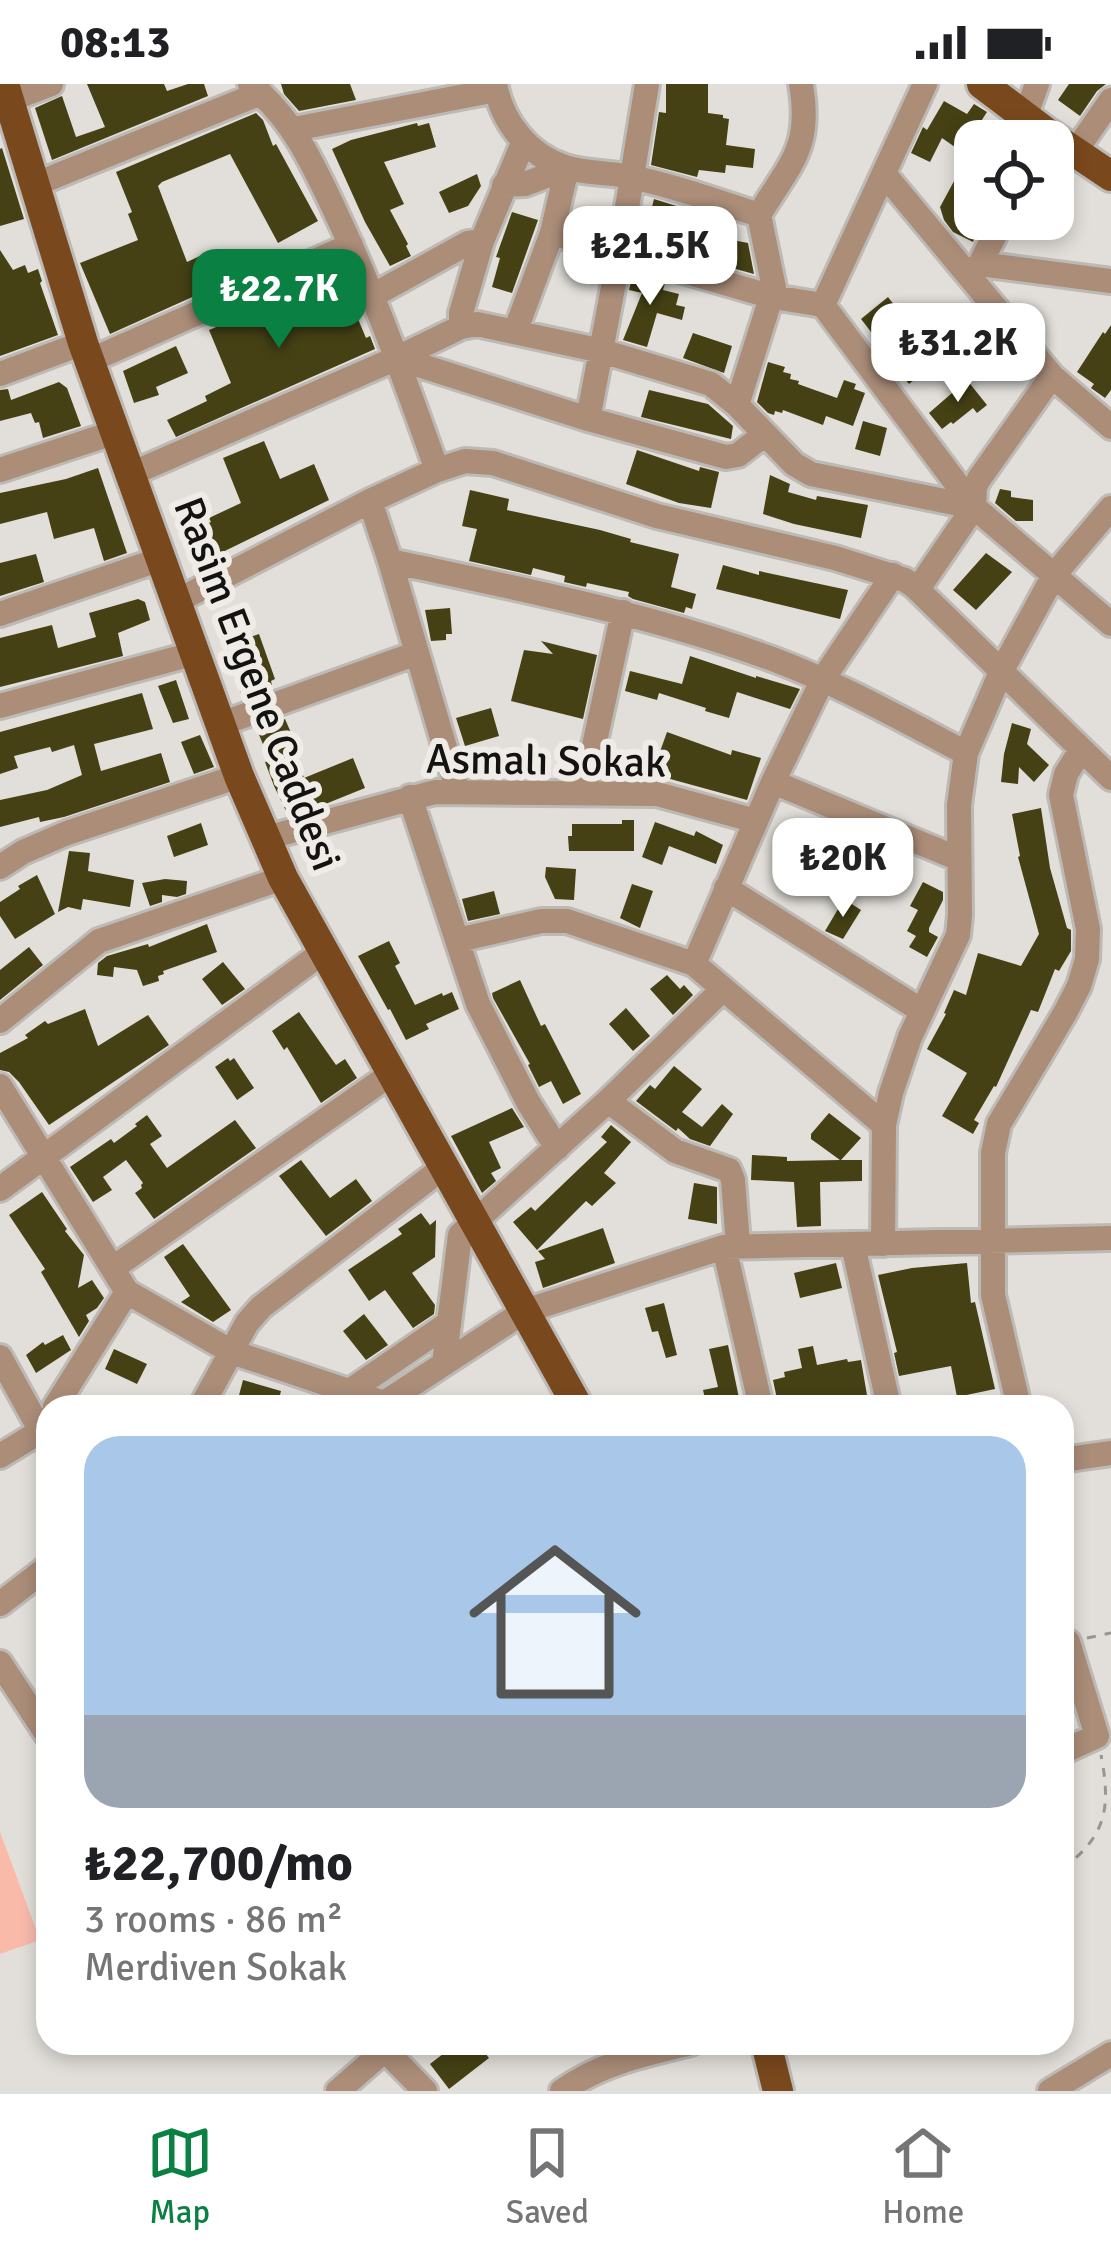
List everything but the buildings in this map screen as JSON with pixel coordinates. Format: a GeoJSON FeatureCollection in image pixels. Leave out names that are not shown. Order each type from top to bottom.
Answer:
{"type":"FeatureCollection","features":[{"type":"Feature","properties":{"kind":"main road"},"geometry":{"type":"LineString","coordinates":[[982,84],[1027,120]]}},
{"type":"Feature","properties":{"kind":"main road","name":"Rasim Ergene Caddesi"},"geometry":{"type":"LineString","coordinates":[[7,92],[86,352],[239,776],[283,878],[571,1395]]}},
{"type":"Feature","properties":{"kind":"main road"},"geometry":{"type":"LineString","coordinates":[[1075,152],[1111,176]]}},
{"type":"Feature","properties":{"kind":"main road"},"geometry":{"type":"LineString","coordinates":[[769,2055],[778,2091]]}},
{"type":"Feature","properties":{"kind":"street"},"geometry":{"type":"LineString","coordinates":[[7,92],[51,84]]}},
{"type":"Feature","properties":{"kind":"street"},"geometry":{"type":"LineString","coordinates":[[588,419],[647,84]]}},
{"type":"Feature","properties":{"kind":"street"},"geometry":{"type":"LineString","coordinates":[[737,404],[772,297],[773,276],[759,215],[800,147],[804,125],[801,84]]}},
{"type":"Feature","properties":{"kind":"street"},"geometry":{"type":"LineString","coordinates":[[823,305],[925,84]]}},
{"type":"Feature","properties":{"kind":"street"},"geometry":{"type":"LineString","coordinates":[[1037,84],[1039,120]]}},
{"type":"Feature","properties":{"kind":"street"},"geometry":{"type":"LineString","coordinates":[[294,129],[496,87],[504,114],[524,141],[547,159],[567,168],[631,177],[759,215]]}},
{"type":"Feature","properties":{"kind":"street"},"geometry":{"type":"LineString","coordinates":[[36,184],[256,88],[294,129],[351,245],[437,470]]}},
{"type":"Feature","properties":{"kind":"street"},"geometry":{"type":"LineString","coordinates":[[1075,152],[1111,100]]}},
{"type":"Feature","properties":{"kind":"street"},"geometry":{"type":"LineString","coordinates":[[461,327],[460,313],[482,241],[524,141]]}},
{"type":"Feature","properties":{"kind":"street"},"geometry":{"type":"LineString","coordinates":[[504,185],[525,184],[567,168]]}},
{"type":"Feature","properties":{"kind":"street"},"geometry":{"type":"LineString","coordinates":[[514,332],[552,232],[567,168]]}},
{"type":"Feature","properties":{"kind":"street"},"geometry":{"type":"LineString","coordinates":[[885,175],[974,269],[1052,376],[1109,419]]}},
{"type":"Feature","properties":{"kind":"street"},"geometry":{"type":"LineString","coordinates":[[552,232],[772,297],[823,305],[974,507],[1111,624]]}},
{"type":"Feature","properties":{"kind":"street"},"geometry":{"type":"LineString","coordinates":[[974,269],[991,240]]}},
{"type":"Feature","properties":{"kind":"street"},"geometry":{"type":"LineString","coordinates":[[372,296],[468,243],[482,241]]}},
{"type":"Feature","properties":{"kind":"street"},"geometry":{"type":"LineString","coordinates":[[0,374],[86,352],[351,245]]}},
{"type":"Feature","properties":{"kind":"street"},"geometry":{"type":"LineString","coordinates":[[974,269],[1111,280]]}},
{"type":"Feature","properties":{"kind":"street"},"geometry":{"type":"LineString","coordinates":[[131,474],[461,327],[477,324],[602,351],[704,381],[737,404],[794,464],[811,474],[974,507]]}},
{"type":"Feature","properties":{"kind":"street"},"geometry":{"type":"LineString","coordinates":[[397,358],[726,457],[738,455],[765,434]]}},
{"type":"Feature","properties":{"kind":"street"},"geometry":{"type":"LineString","coordinates":[[918,589],[974,507],[979,479],[1052,376]]}},
{"type":"Feature","properties":{"kind":"street"},"geometry":{"type":"LineString","coordinates":[[0,470],[116,432]]}},
{"type":"Feature","properties":{"kind":"street"},"geometry":{"type":"LineString","coordinates":[[177,602],[437,470],[465,461],[502,464],[657,516],[893,575],[918,589],[1111,778]]}},
{"type":"Feature","properties":{"kind":"street"},"geometry":{"type":"LineString","coordinates":[[370,501],[458,792]]}},
{"type":"Feature","properties":{"kind":"street"},"geometry":{"type":"LineString","coordinates":[[883,1244],[884,1125],[900,1065],[958,935],[959,805],[966,752],[1001,672],[1054,575],[1111,508]]}},
{"type":"Feature","properties":{"kind":"street"},"geometry":{"type":"LineString","coordinates":[[0,614],[161,559]]}},
{"type":"Feature","properties":{"kind":"street"},"geometry":{"type":"LineString","coordinates":[[390,561],[623,612],[741,649],[823,679],[966,752]]}},
{"type":"Feature","properties":{"kind":"street"},"geometry":{"type":"LineString","coordinates":[[694,964],[823,679],[893,575]]}},
{"type":"Feature","properties":{"kind":"street"},"geometry":{"type":"LineString","coordinates":[[584,792],[623,612]]}},
{"type":"Feature","properties":{"kind":"street"},"geometry":{"type":"LineString","coordinates":[[221,724],[418,652]]}},
{"type":"Feature","properties":{"kind":"street"},"geometry":{"type":"LineString","coordinates":[[0,706],[196,653]]}},
{"type":"Feature","properties":{"kind":"street"},"geometry":{"type":"LineString","coordinates":[[1016,1395],[993,1294],[993,1153],[997,1131],[1073,999],[1087,959],[1088,928],[1061,795],[1081,750]]}},
{"type":"Feature","properties":{"kind":"street"},"geometry":{"type":"LineString","coordinates":[[2,863],[67,833],[239,776]]}},
{"type":"Feature","properties":{"kind":"street"},"geometry":{"type":"LineString","coordinates":[[773,782],[959,859]]}},
{"type":"Feature","properties":{"kind":"street","name":"Asmalı Sokak"},"geometry":{"type":"LineString","coordinates":[[266,838],[410,797],[458,792],[657,794],[756,821]]}},
{"type":"Feature","properties":{"kind":"street"},"geometry":{"type":"LineString","coordinates":[[410,797],[487,1024],[556,1148]]}},
{"type":"Feature","properties":{"kind":"street"},"geometry":{"type":"LineString","coordinates":[[0,1021],[99,941],[283,878]]}},
{"type":"Feature","properties":{"kind":"street"},"geometry":{"type":"LineString","coordinates":[[726,888],[922,1011]]}},
{"type":"Feature","properties":{"kind":"street"},"geometry":{"type":"LineString","coordinates":[[458,940],[541,921],[567,921],[694,964],[884,1125]]}},
{"type":"Feature","properties":{"kind":"street"},"geometry":{"type":"LineString","coordinates":[[0,1189],[323,952]]}},
{"type":"Feature","properties":{"kind":"street"},"geometry":{"type":"LineString","coordinates":[[444,1364],[460,1235],[722,990]]}},
{"type":"Feature","properties":{"kind":"street"},"geometry":{"type":"LineString","coordinates":[[113,1268],[391,1074]]}},
{"type":"Feature","properties":{"kind":"street"},"geometry":{"type":"LineString","coordinates":[[0,1086],[127,1292],[232,1352],[359,1395]]}},
{"type":"Feature","properties":{"kind":"street"},"geometry":{"type":"LineString","coordinates":[[608,1101],[667,1147],[729,1170],[733,1180],[731,1246],[759,1395]]}},
{"type":"Feature","properties":{"kind":"street"},"geometry":{"type":"LineString","coordinates":[[208,1395],[260,1306],[443,1167]]}},
{"type":"Feature","properties":{"kind":"street"},"geometry":{"type":"LineString","coordinates":[[398,1395],[525,1311],[731,1246],[1111,1238]]}},
{"type":"Feature","properties":{"kind":"street"},"geometry":{"type":"LineString","coordinates":[[853,1245],[886,1395]]}},
{"type":"Feature","properties":{"kind":"street"},"geometry":{"type":"LineString","coordinates":[[63,1395],[127,1292]]}},
{"type":"Feature","properties":{"kind":"street"},"geometry":{"type":"LineString","coordinates":[[350,1391],[449,1323]]}},
{"type":"Feature","properties":{"kind":"street"},"geometry":{"type":"LineString","coordinates":[[0,1357],[36,1415]]}},
{"type":"Feature","properties":{"kind":"street"},"geometry":{"type":"LineString","coordinates":[[0,1456],[36,1436]]}},
{"type":"Feature","properties":{"kind":"street"},"geometry":{"type":"LineString","coordinates":[[1074,1458],[1111,1453]]}},
{"type":"Feature","properties":{"kind":"street"},"geometry":{"type":"LineString","coordinates":[[0,1604],[36,1576]]}},
{"type":"Feature","properties":{"kind":"street"},"geometry":{"type":"LineString","coordinates":[[1074,1669],[1097,1736],[1074,1747]]}},
{"type":"Feature","properties":{"kind":"street"},"geometry":{"type":"LineString","coordinates":[[4,1679],[36,1720]]}},
{"type":"Feature","properties":{"kind":"street"},"geometry":{"type":"LineString","coordinates":[[1050,2091],[1111,2054]]}},
{"type":"Feature","properties":{"kind":"street"},"geometry":{"type":"LineString","coordinates":[[338,2091],[380,2055]]}},
{"type":"Feature","properties":{"kind":"street"},"geometry":{"type":"LineString","coordinates":[[396,2055],[425,2091]]}},
{"type":"Feature","properties":{"kind":"street"},"geometry":{"type":"LineString","coordinates":[[562,2091],[594,2071],[645,2055]]}},
{"type":"Feature","properties":{"kind":"path"},"geometry":{"type":"LineString","coordinates":[[1074,1641],[1111,1633]]}},
{"type":"Feature","properties":{"kind":"path"},"geometry":{"type":"LineString","coordinates":[[1074,1858],[1104,1820],[1107,1807],[1097,1736]]}},
{"type":"Feature","properties":{"kind":"shaded area"},"geometry":{"type":"Polygon","coordinates":[[[0,1832],[36,1929],[36,1941],[0,1954],[0,1832]]]}}]}
